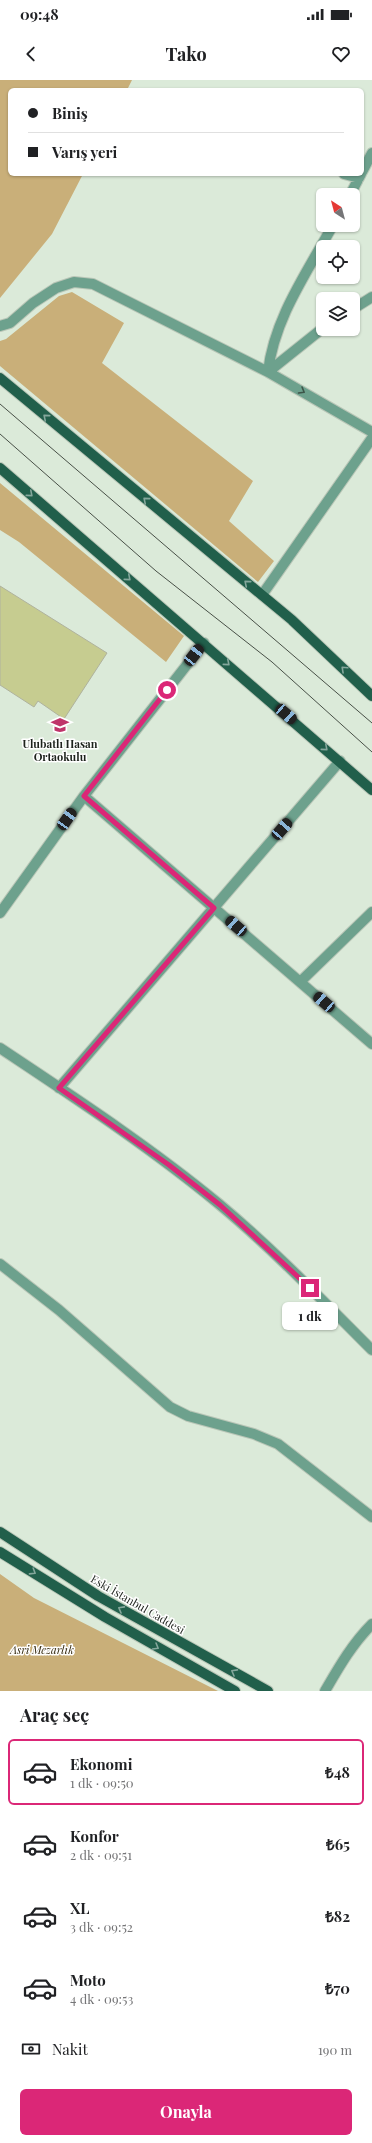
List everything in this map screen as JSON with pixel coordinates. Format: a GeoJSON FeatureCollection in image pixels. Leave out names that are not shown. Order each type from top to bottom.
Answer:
{"type":"FeatureCollection","features":[{"type":"Feature","properties":{"kind":"main road"},"geometry":{"type":"LineString","coordinates":[[0,378],[292,620],[372,696]]}},
{"type":"Feature","properties":{"kind":"main road"},"geometry":{"type":"LineString","coordinates":[[0,468],[372,790]]}},
{"type":"Feature","properties":{"kind":"main road","name":"Eski İstanbul Caddesi"},"geometry":{"type":"LineString","coordinates":[[0,1532],[98,1596],[268,1691]]}},
{"type":"Feature","properties":{"kind":"main road"},"geometry":{"type":"LineString","coordinates":[[0,1552],[105,1618],[235,1691]]}},
{"type":"Feature","properties":{"kind":"street"},"geometry":{"type":"LineString","coordinates":[[364,169],[372,153]]}},
{"type":"Feature","properties":{"kind":"street"},"geometry":{"type":"LineString","coordinates":[[354,188],[360,176]]}},
{"type":"Feature","properties":{"kind":"street"},"geometry":{"type":"LineString","coordinates":[[268,372],[270,352],[279,325],[329,232]]}},
{"type":"Feature","properties":{"kind":"street"},"geometry":{"type":"LineString","coordinates":[[0,326],[10,323],[34,303],[56,288],[74,282],[93,284],[268,372],[372,432]]}},
{"type":"Feature","properties":{"kind":"street"},"geometry":{"type":"LineString","coordinates":[[360,305],[372,298]]}},
{"type":"Feature","properties":{"kind":"street"},"geometry":{"type":"LineString","coordinates":[[268,372],[316,334]]}},
{"type":"Feature","properties":{"kind":"street"},"geometry":{"type":"LineString","coordinates":[[262,595],[372,438]]}},
{"type":"Feature","properties":{"kind":"street"},"geometry":{"type":"LineString","coordinates":[[0,913],[84,796],[204,643]]}},
{"type":"Feature","properties":{"kind":"street"},"geometry":{"type":"LineString","coordinates":[[59,1088],[340,762]]}},
{"type":"Feature","properties":{"kind":"street"},"geometry":{"type":"LineString","coordinates":[[84,796],[372,1044]]}},
{"type":"Feature","properties":{"kind":"street"},"geometry":{"type":"LineString","coordinates":[[300,982],[372,912]]}},
{"type":"Feature","properties":{"kind":"street"},"geometry":{"type":"LineString","coordinates":[[0,1048],[169,1165],[220,1205],[257,1237],[372,1350]]}},
{"type":"Feature","properties":{"kind":"street"},"geometry":{"type":"LineString","coordinates":[[0,1264],[60,1310],[170,1407],[188,1416],[254,1434],[278,1444],[372,1517]]}},
{"type":"Feature","properties":{"kind":"street"},"geometry":{"type":"LineString","coordinates":[[325,1691],[342,1662],[363,1633],[372,1624]]}},
{"type":"Feature","properties":{"kind":"green space"},"geometry":{"type":"Polygon","coordinates":[[[0,80],[132,80],[128,88],[8,88],[8,176],[82,176],[52,234],[0,298],[0,80]]]}},
{"type":"Feature","properties":{"kind":"green space"},"geometry":{"type":"Polygon","coordinates":[[[72,292],[124,323],[102,363],[253,481],[229,521],[274,561],[258,582],[0,366],[0,341],[6,339],[59,296],[72,292]]]}},
{"type":"Feature","properties":{"kind":"green space"},"geometry":{"type":"Polygon","coordinates":[[[0,483],[184,636],[166,662],[19,542],[0,530],[0,483]]]}},
{"type":"Feature","properties":{"kind":"green space","name":"Asri Mezarlık"},"geometry":{"type":"Polygon","coordinates":[[[0,1574],[34,1598],[218,1691],[0,1691],[0,1574]]]}},
{"type":"Feature","properties":{"kind":"building"},"geometry":{"type":"Polygon","coordinates":[[[0,586],[107,653],[64,719],[38,701],[34,707],[0,685],[0,586]]]}},
{"type":"Feature","properties":{"kind":"tram line"},"geometry":{"type":"LineString","coordinates":[[0,404],[372,723]]}},
{"type":"Feature","properties":{"kind":"tram line"},"geometry":{"type":"LineString","coordinates":[[0,434],[156,571],[272,662],[372,752]]}},
{"type":"Feature","properties":{"kind":"place","name":"Ulubatlı Hasan Ortaokulu"},"geometry":{"type":"Point","coordinates":[60,725]}},
{"type":"Feature","properties":{"kind":"route"},"geometry":{"type":"LineString","coordinates":[[167,690],[84,796],[214,908],[59,1088],[94,1111],[169,1165],[220,1205],[257,1237],[310,1288]]}}]}
